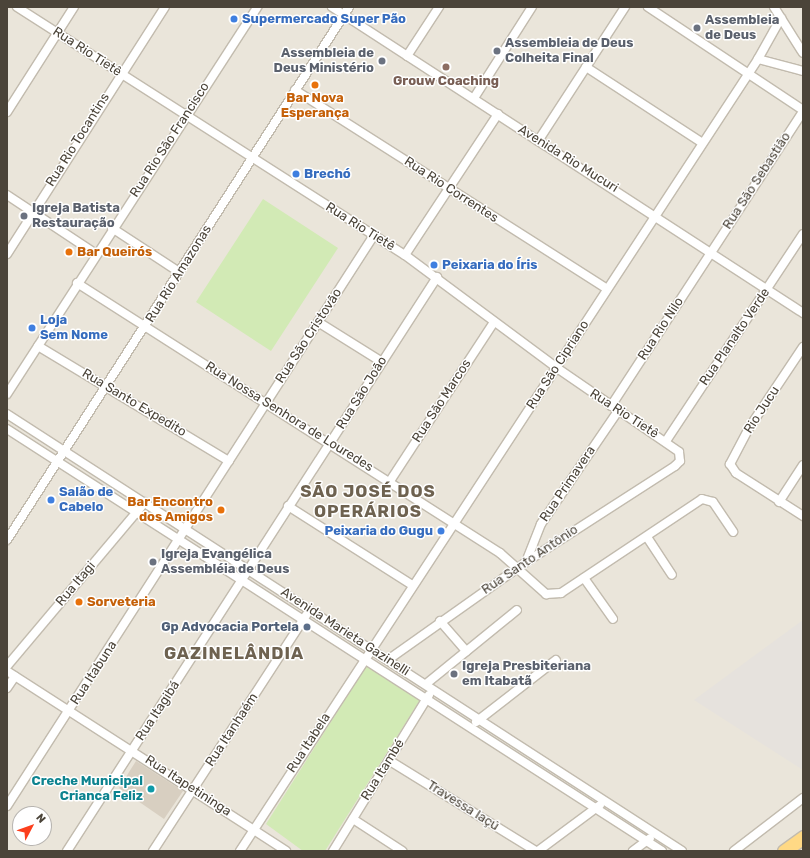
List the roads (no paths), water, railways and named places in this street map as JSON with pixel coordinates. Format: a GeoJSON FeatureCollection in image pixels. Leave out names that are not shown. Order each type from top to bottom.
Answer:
{"type":"FeatureCollection","features":[{"type":"Feature","properties":{"kind":"highway"},"geometry":{"type":"LineString","coordinates":[[784,851],[803,837]]}},
{"type":"Feature","properties":{"kind":"street","name":"Rua Rio Tietê"},"geometry":{"type":"LineString","coordinates":[[18,7],[186,117],[374,235],[437,277],[556,368],[614,408],[666,441],[679,452],[680,461],[675,466]]}},
{"type":"Feature","properties":{"kind":"street"},"geometry":{"type":"LineString","coordinates":[[7,112],[74,7]]}},
{"type":"Feature","properties":{"kind":"street","name":"Rua Rio Tocantins"},"geometry":{"type":"LineString","coordinates":[[7,254],[119,73],[165,7]]}},
{"type":"Feature","properties":{"kind":"street","name":"Rua Rio São Francisco"},"geometry":{"type":"LineString","coordinates":[[7,394],[112,228],[257,7]]}},
{"type":"Feature","properties":{"kind":"street","name":"Avenida Rio Mucuri"},"geometry":{"type":"LineString","coordinates":[[332,7],[538,141],[655,214],[803,313]]}},
{"type":"Feature","properties":{"kind":"street","name":"Rua Rio Amazonas"},"geometry":{"type":"LineString","coordinates":[[7,540],[60,463],[251,158],[349,7]]}},
{"type":"Feature","properties":{"kind":"street"},"geometry":{"type":"LineString","coordinates":[[407,56],[439,7]]}},
{"type":"Feature","properties":{"kind":"street"},"geometry":{"type":"LineString","coordinates":[[474,98],[532,7]]}},
{"type":"Feature","properties":{"kind":"street"},"geometry":{"type":"LineString","coordinates":[[538,141],[625,7]]}},
{"type":"Feature","properties":{"kind":"street"},"geometry":{"type":"LineString","coordinates":[[648,7],[749,72],[803,110]]}},
{"type":"Feature","properties":{"kind":"street"},"geometry":{"type":"LineString","coordinates":[[774,7],[803,53]]}},
{"type":"Feature","properties":{"kind":"street","name":"Rua São Cipriano"},"geometry":{"type":"LineString","coordinates":[[365,657],[556,368],[702,142],[758,59],[780,18]]}},
{"type":"Feature","properties":{"kind":"street"},"geometry":{"type":"LineString","coordinates":[[758,59],[803,71]]}},
{"type":"Feature","properties":{"kind":"street"},"geometry":{"type":"LineString","coordinates":[[586,67],[702,142]]}},
{"type":"Feature","properties":{"kind":"street","name":"Rua Rio Correntes"},"geometry":{"type":"LineString","coordinates":[[295,90],[607,289]]}},
{"type":"Feature","properties":{"kind":"street","name":"Rua São Sebastião"},"geometry":{"type":"LineString","coordinates":[[710,251],[803,110]]}},
{"type":"Feature","properties":{"kind":"street"},"geometry":{"type":"LineString","coordinates":[[405,255],[451,190],[498,114]]}},
{"type":"Feature","properties":{"kind":"street"},"geometry":{"type":"LineString","coordinates":[[7,196],[34,212],[96,254]]}},
{"type":"Feature","properties":{"kind":"street"},"geometry":{"type":"LineString","coordinates":[[112,228],[179,272]]}},
{"type":"Feature","properties":{"kind":"street","name":"Rua Planalto Verde"},"geometry":{"type":"LineString","coordinates":[[666,441],[803,234]]}},
{"type":"Feature","properties":{"kind":"street","name":"Rua São Cristovão"},"geometry":{"type":"LineString","coordinates":[[181,540],[266,402],[374,235]]}},
{"type":"Feature","properties":{"kind":"street","name":"Rua Rio Nilo"},"geometry":{"type":"LineString","coordinates":[[614,408],[710,251]]}},
{"type":"Feature","properties":{"kind":"street","name":"Rua São João"},"geometry":{"type":"LineString","coordinates":[[248,570],[437,277]]}},
{"type":"Feature","properties":{"kind":"street","name":"Rua Nossa Senhora de Louredes"},"geometry":{"type":"LineString","coordinates":[[77,283],[454,523],[518,568],[552,596],[584,578]]}},
{"type":"Feature","properties":{"kind":"street"},"geometry":{"type":"LineString","coordinates":[[318,322],[382,362]]}},
{"type":"Feature","properties":{"kind":"street","name":"Rua São Marcos"},"geometry":{"type":"LineString","coordinates":[[390,481],[494,322]]}},
{"type":"Feature","properties":{"kind":"street","name":"Rua Santo Expedito"},"geometry":{"type":"LineString","coordinates":[[38,346],[229,461]]}},
{"type":"Feature","properties":{"kind":"street","name":"Rio Jucu"},"geometry":{"type":"LineString","coordinates":[[779,502],[736,473],[731,458],[803,347]]}},
{"type":"Feature","properties":{"kind":"street","name":"Rua Primavera"},"geometry":{"type":"LineString","coordinates":[[526,562],[541,524],[614,408]]}},
{"type":"Feature","properties":{"kind":"street","name":"Avenida Marieta Gazinelli"},"geometry":{"type":"LineString","coordinates":[[7,414],[248,570],[389,659],[682,851]]}},
{"type":"Feature","properties":{"kind":"street","name":"Avenida Marieta Gazinelli"},"geometry":{"type":"LineString","coordinates":[[7,428],[365,657],[426,699],[519,757],[662,851]]}},
{"type":"Feature","properties":{"kind":"street"},"geometry":{"type":"LineString","coordinates":[[803,465],[779,502],[803,516]]}},
{"type":"Feature","properties":{"kind":"street","name":"Rua Santo Antônio"},"geometry":{"type":"LineString","coordinates":[[389,659],[440,621],[526,562],[675,466]]}},
{"type":"Feature","properties":{"kind":"street"},"geometry":{"type":"LineString","coordinates":[[613,620],[584,578],[706,498],[712,502],[733,532]]}},
{"type":"Feature","properties":{"kind":"street","name":"Rua Itagi"},"geometry":{"type":"LineString","coordinates":[[7,666],[145,502]]}},
{"type":"Feature","properties":{"kind":"street"},"geometry":{"type":"LineString","coordinates":[[288,506],[412,584]]}},
{"type":"Feature","properties":{"kind":"street"},"geometry":{"type":"LineString","coordinates":[[647,537],[672,575]]}},
{"type":"Feature","properties":{"kind":"street","name":"Rua Itabuna"},"geometry":{"type":"LineString","coordinates":[[7,806],[181,540]]}},
{"type":"Feature","properties":{"kind":"street","name":"Rua Itagibá"},"geometry":{"type":"LineString","coordinates":[[67,851],[133,751],[248,570]]}},
{"type":"Feature","properties":{"kind":"street","name":"Rua Itanhaém"},"geometry":{"type":"LineString","coordinates":[[153,851],[304,619],[309,609]]}},
{"type":"Feature","properties":{"kind":"street","name":"Rua Itambé"},"geometry":{"type":"LineString","coordinates":[[333,851],[390,761],[426,699],[429,686],[466,651],[517,610]]}},
{"type":"Feature","properties":{"kind":"street"},"geometry":{"type":"LineString","coordinates":[[440,621],[466,651]]}},
{"type":"Feature","properties":{"kind":"street","name":"Rua Itabela"},"geometry":{"type":"LineString","coordinates":[[240,851],[365,657]]}},
{"type":"Feature","properties":{"kind":"street"},"geometry":{"type":"LineString","coordinates":[[471,727],[556,660]]}},
{"type":"Feature","properties":{"kind":"street","name":"Rua Itapetininga"},"geometry":{"type":"LineString","coordinates":[[7,671],[70,710],[286,851]]}},
{"type":"Feature","properties":{"kind":"street"},"geometry":{"type":"LineString","coordinates":[[7,688],[15,676]]}},
{"type":"Feature","properties":{"kind":"street"},"geometry":{"type":"LineString","coordinates":[[519,757],[525,749]]}},
{"type":"Feature","properties":{"kind":"street","name":"Travessa Iaçú"},"geometry":{"type":"LineString","coordinates":[[390,761],[537,851]]}},
{"type":"Feature","properties":{"kind":"street"},"geometry":{"type":"LineString","coordinates":[[734,851],[803,798]]}},
{"type":"Feature","properties":{"kind":"street"},"geometry":{"type":"LineString","coordinates":[[537,851],[605,800]]}},
{"type":"Feature","properties":{"kind":"street"},"geometry":{"type":"LineString","coordinates":[[353,819],[402,851]]}},
{"type":"Feature","properties":{"kind":"street"},"geometry":{"type":"LineString","coordinates":[[633,851],[655,833]]}},
{"type":"Feature","properties":{"kind":"place","name":"Supermercado Super Pão"},"geometry":{"type":"Point","coordinates":[234,19]}},
{"type":"Feature","properties":{"kind":"place","name":"Assembleia de Deus"},"geometry":{"type":"Point","coordinates":[697,28]}},
{"type":"Feature","properties":{"kind":"place","name":"Assembleia de Deus Colheita Final"},"geometry":{"type":"Point","coordinates":[497,51]}},
{"type":"Feature","properties":{"kind":"place","name":"Assembleia de Deus Ministério"},"geometry":{"type":"Point","coordinates":[382,61]}},
{"type":"Feature","properties":{"kind":"place","name":"Grouw Coaching"},"geometry":{"type":"Point","coordinates":[446,67]}},
{"type":"Feature","properties":{"kind":"place","name":"Bar Nova Esperança"},"geometry":{"type":"Point","coordinates":[315,85]}},
{"type":"Feature","properties":{"kind":"place","name":"Brechó"},"geometry":{"type":"Point","coordinates":[296,174]}},
{"type":"Feature","properties":{"kind":"place","name":"Igreja Batista Restauração"},"geometry":{"type":"Point","coordinates":[24,216]}},
{"type":"Feature","properties":{"kind":"place","name":"Bar Queirós"},"geometry":{"type":"Point","coordinates":[69,252]}},
{"type":"Feature","properties":{"kind":"place","name":"Peixaria do Íris"},"geometry":{"type":"Point","coordinates":[434,265]}},
{"type":"Feature","properties":{"kind":"place","name":"Loja Sem Nome"},"geometry":{"type":"Point","coordinates":[32,328]}},
{"type":"Feature","properties":{"kind":"place","name":"Salão de Cabelo"},"geometry":{"type":"Point","coordinates":[51,500]}},
{"type":"Feature","properties":{"kind":"place","name":"Bar Encontro dos Amigos"},"geometry":{"type":"Point","coordinates":[221,510]}},
{"type":"Feature","properties":{"kind":"place","name":"Peixaria do Gugu"},"geometry":{"type":"Point","coordinates":[441,531]}},
{"type":"Feature","properties":{"kind":"place","name":"Igreja Evangélica Assembléia de Deus"},"geometry":{"type":"Point","coordinates":[153,562]}},
{"type":"Feature","properties":{"kind":"place","name":"Sorveteria"},"geometry":{"type":"Point","coordinates":[79,602]}},
{"type":"Feature","properties":{"kind":"place","name":"Gp Advocacia Portela"},"geometry":{"type":"Point","coordinates":[307,627]}},
{"type":"Feature","properties":{"kind":"place","name":"Igreja Presbiteriana em Itabatã"},"geometry":{"type":"Point","coordinates":[454,674]}},
{"type":"Feature","properties":{"kind":"place","name":"Creche Municipal Crianca Feliz"},"geometry":{"type":"Point","coordinates":[151,789]}},
{"type":"Feature","properties":{"kind":"district","name":"SÃO JOSÉ DOS OPERÁRIOS"},"geometry":{"type":"Point","coordinates":[368,502]}},
{"type":"Feature","properties":{"kind":"district","name":"GAZINELÂNDIA"},"geometry":{"type":"Point","coordinates":[234,654]}}]}
